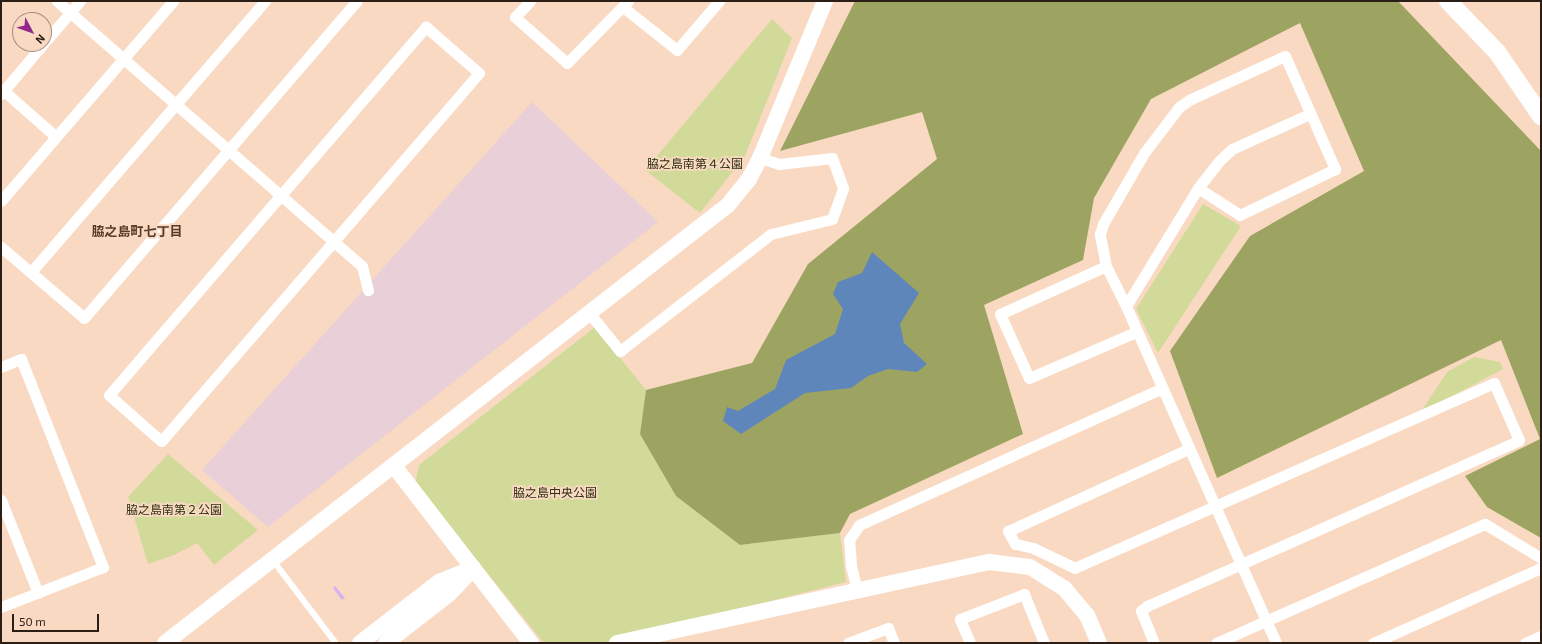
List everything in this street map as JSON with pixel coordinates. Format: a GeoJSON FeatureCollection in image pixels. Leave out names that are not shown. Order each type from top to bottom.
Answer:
{"type":"FeatureCollection","features":[{"type":"Feature","properties":{"kind":"main road"},"geometry":{"type":"LineString","coordinates":[[1448,1],[1497,52],[1541,116]]}},
{"type":"Feature","properties":{"kind":"street"},"geometry":{"type":"LineString","coordinates":[[57,1],[362,266],[368,290]]}},
{"type":"Feature","properties":{"kind":"street"},"geometry":{"type":"LineString","coordinates":[[52,34],[80,1]]}},
{"type":"Feature","properties":{"kind":"street"},"geometry":{"type":"LineString","coordinates":[[1,201],[173,1]]}},
{"type":"Feature","properties":{"kind":"street"},"geometry":{"type":"LineString","coordinates":[[30,272],[265,1]]}},
{"type":"Feature","properties":{"kind":"street"},"geometry":{"type":"LineString","coordinates":[[1,247],[84,318],[357,1]]}},
{"type":"Feature","properties":{"kind":"street"},"geometry":{"type":"LineString","coordinates":[[530,1],[515,17],[567,63],[625,4],[677,50],[719,1]]}},
{"type":"Feature","properties":{"kind":"street"},"geometry":{"type":"LineString","coordinates":[[165,643],[590,314],[728,205],[749,179],[760,158],[825,1]]}},
{"type":"Feature","properties":{"kind":"street"},"geometry":{"type":"LineString","coordinates":[[426,27],[479,73],[161,441],[109,395],[281,196],[426,27]]}},
{"type":"Feature","properties":{"kind":"street"},"geometry":{"type":"LineString","coordinates":[[37,52],[2,92],[56,137]]}},
{"type":"Feature","properties":{"kind":"street"},"geometry":{"type":"LineString","coordinates":[[1198,188],[1240,215],[1335,169],[1309,114],[1285,56],[1191,99],[1179,107],[1144,153],[1103,224],[1100,234],[1106,266],[1126,306],[1188,449],[1276,643]]}},
{"type":"Feature","properties":{"kind":"street"},"geometry":{"type":"LineString","coordinates":[[1126,306],[1198,188],[1218,162],[1232,149],[1309,114]]}},
{"type":"Feature","properties":{"kind":"street"},"geometry":{"type":"LineString","coordinates":[[590,314],[620,351],[771,234],[832,219],[843,188],[832,158],[779,164],[760,158]]}},
{"type":"Feature","properties":{"kind":"street"},"geometry":{"type":"LineString","coordinates":[[1106,266],[1000,314],[1003,321],[1029,378],[1136,332]]}},
{"type":"Feature","properties":{"kind":"street"},"geometry":{"type":"LineString","coordinates":[[1,368],[21,359],[103,567],[1,607]]}},
{"type":"Feature","properties":{"kind":"street"},"geometry":{"type":"LineString","coordinates":[[1154,643],[1140,611],[1240,564],[1519,440],[1494,383],[1075,568],[1033,548],[1015,544],[1008,530],[1188,449]]}},
{"type":"Feature","properties":{"kind":"street"},"geometry":{"type":"LineString","coordinates":[[857,590],[851,566],[849,540],[859,525],[1162,388]]}},
{"type":"Feature","properties":{"kind":"street"},"geometry":{"type":"LineString","coordinates":[[394,466],[531,643]]}},
{"type":"Feature","properties":{"kind":"street"},"geometry":{"type":"LineString","coordinates":[[1,500],[38,592]]}},
{"type":"Feature","properties":{"kind":"street"},"geometry":{"type":"LineString","coordinates":[[1216,643],[1485,524],[1541,558]]}},
{"type":"Feature","properties":{"kind":"street"},"geometry":{"type":"LineString","coordinates":[[617,643],[988,562],[1017,564],[1042,573],[1064,588],[1087,615],[1099,643]]}},
{"type":"Feature","properties":{"kind":"street"},"geometry":{"type":"LineString","coordinates":[[360,643],[439,582],[473,568]]}},
{"type":"Feature","properties":{"kind":"street"},"geometry":{"type":"LineString","coordinates":[[386,643],[449,594],[473,568]]}},
{"type":"Feature","properties":{"kind":"street"},"geometry":{"type":"LineString","coordinates":[[1373,643],[1541,568]]}},
{"type":"Feature","properties":{"kind":"street"},"geometry":{"type":"LineString","coordinates":[[970,643],[960,619],[1024,594],[1044,643]]}},
{"type":"Feature","properties":{"kind":"street"},"geometry":{"type":"LineString","coordinates":[[848,643],[888,628],[894,643]]}},
{"type":"Feature","properties":{"kind":"street"},"geometry":{"type":"LineString","coordinates":[[1525,643],[1541,636]]}},
{"type":"Feature","properties":{"kind":"lane"},"geometry":{"type":"LineString","coordinates":[[272,560],[336,643]]}},
{"type":"Feature","properties":{"kind":"shaded area"},"geometry":{"type":"Polygon","coordinates":[[[532,102],[658,222],[268,527],[202,470],[532,102]]]}},
{"type":"Feature","properties":{"kind":"green space"},"geometry":{"type":"Polygon","coordinates":[[[855,1],[1398,1],[1541,151],[1541,538],[1487,507],[1465,476],[1540,439],[1501,340],[1217,478],[1170,351],[1250,236],[1364,171],[1300,23],[1151,99],[1094,198],[1083,260],[984,305],[1023,434],[850,514],[840,533],[740,545],[676,496],[640,434],[646,390],[752,363],[808,264],[937,159],[922,112],[780,151],[855,1]]]}},
{"type":"Feature","properties":{"kind":"green space","name":"脇之島南第４公園"},"geometry":{"type":"Polygon","coordinates":[[[772,19],[792,38],[745,156],[700,213],[645,170],[772,19]]]}},
{"type":"Feature","properties":{"kind":"green space"},"geometry":{"type":"Polygon","coordinates":[[[1203,204],[1241,226],[1158,353],[1136,309],[1203,204]]]}},
{"type":"Feature","properties":{"kind":"green space","name":"脇之島中央公園"},"geometry":{"type":"Polygon","coordinates":[[[595,327],[646,390],[640,434],[740,545],[840,533],[846,582],[604,643],[544,643],[415,484],[419,465],[595,327]]]}},
{"type":"Feature","properties":{"kind":"green space"},"geometry":{"type":"Polygon","coordinates":[[[1474,357],[1500,362],[1503,369],[1420,413],[1447,372],[1474,357]]]}},
{"type":"Feature","properties":{"kind":"green space","name":"脇之島南第２公園"},"geometry":{"type":"Polygon","coordinates":[[[168,454],[258,530],[214,565],[197,543],[174,555],[148,564],[128,497],[168,454]]]}},
{"type":"Feature","properties":{"kind":"water"},"geometry":{"type":"Polygon","coordinates":[[[872,252],[919,293],[900,324],[904,343],[927,364],[917,372],[888,369],[868,376],[851,388],[805,393],[741,434],[723,421],[727,407],[738,411],[775,389],[786,360],[835,334],[843,309],[833,294],[838,282],[862,273],[872,252]]]}},
{"type":"Feature","properties":{"kind":"building"},"geometry":{"type":"Polygon","coordinates":[[[335,586],[345,598],[342,600],[333,588],[335,586]]]}},
{"type":"Feature","properties":{"kind":"district","name":"脇之島町七丁目"},"geometry":{"type":"Point","coordinates":[137,231]}}]}
